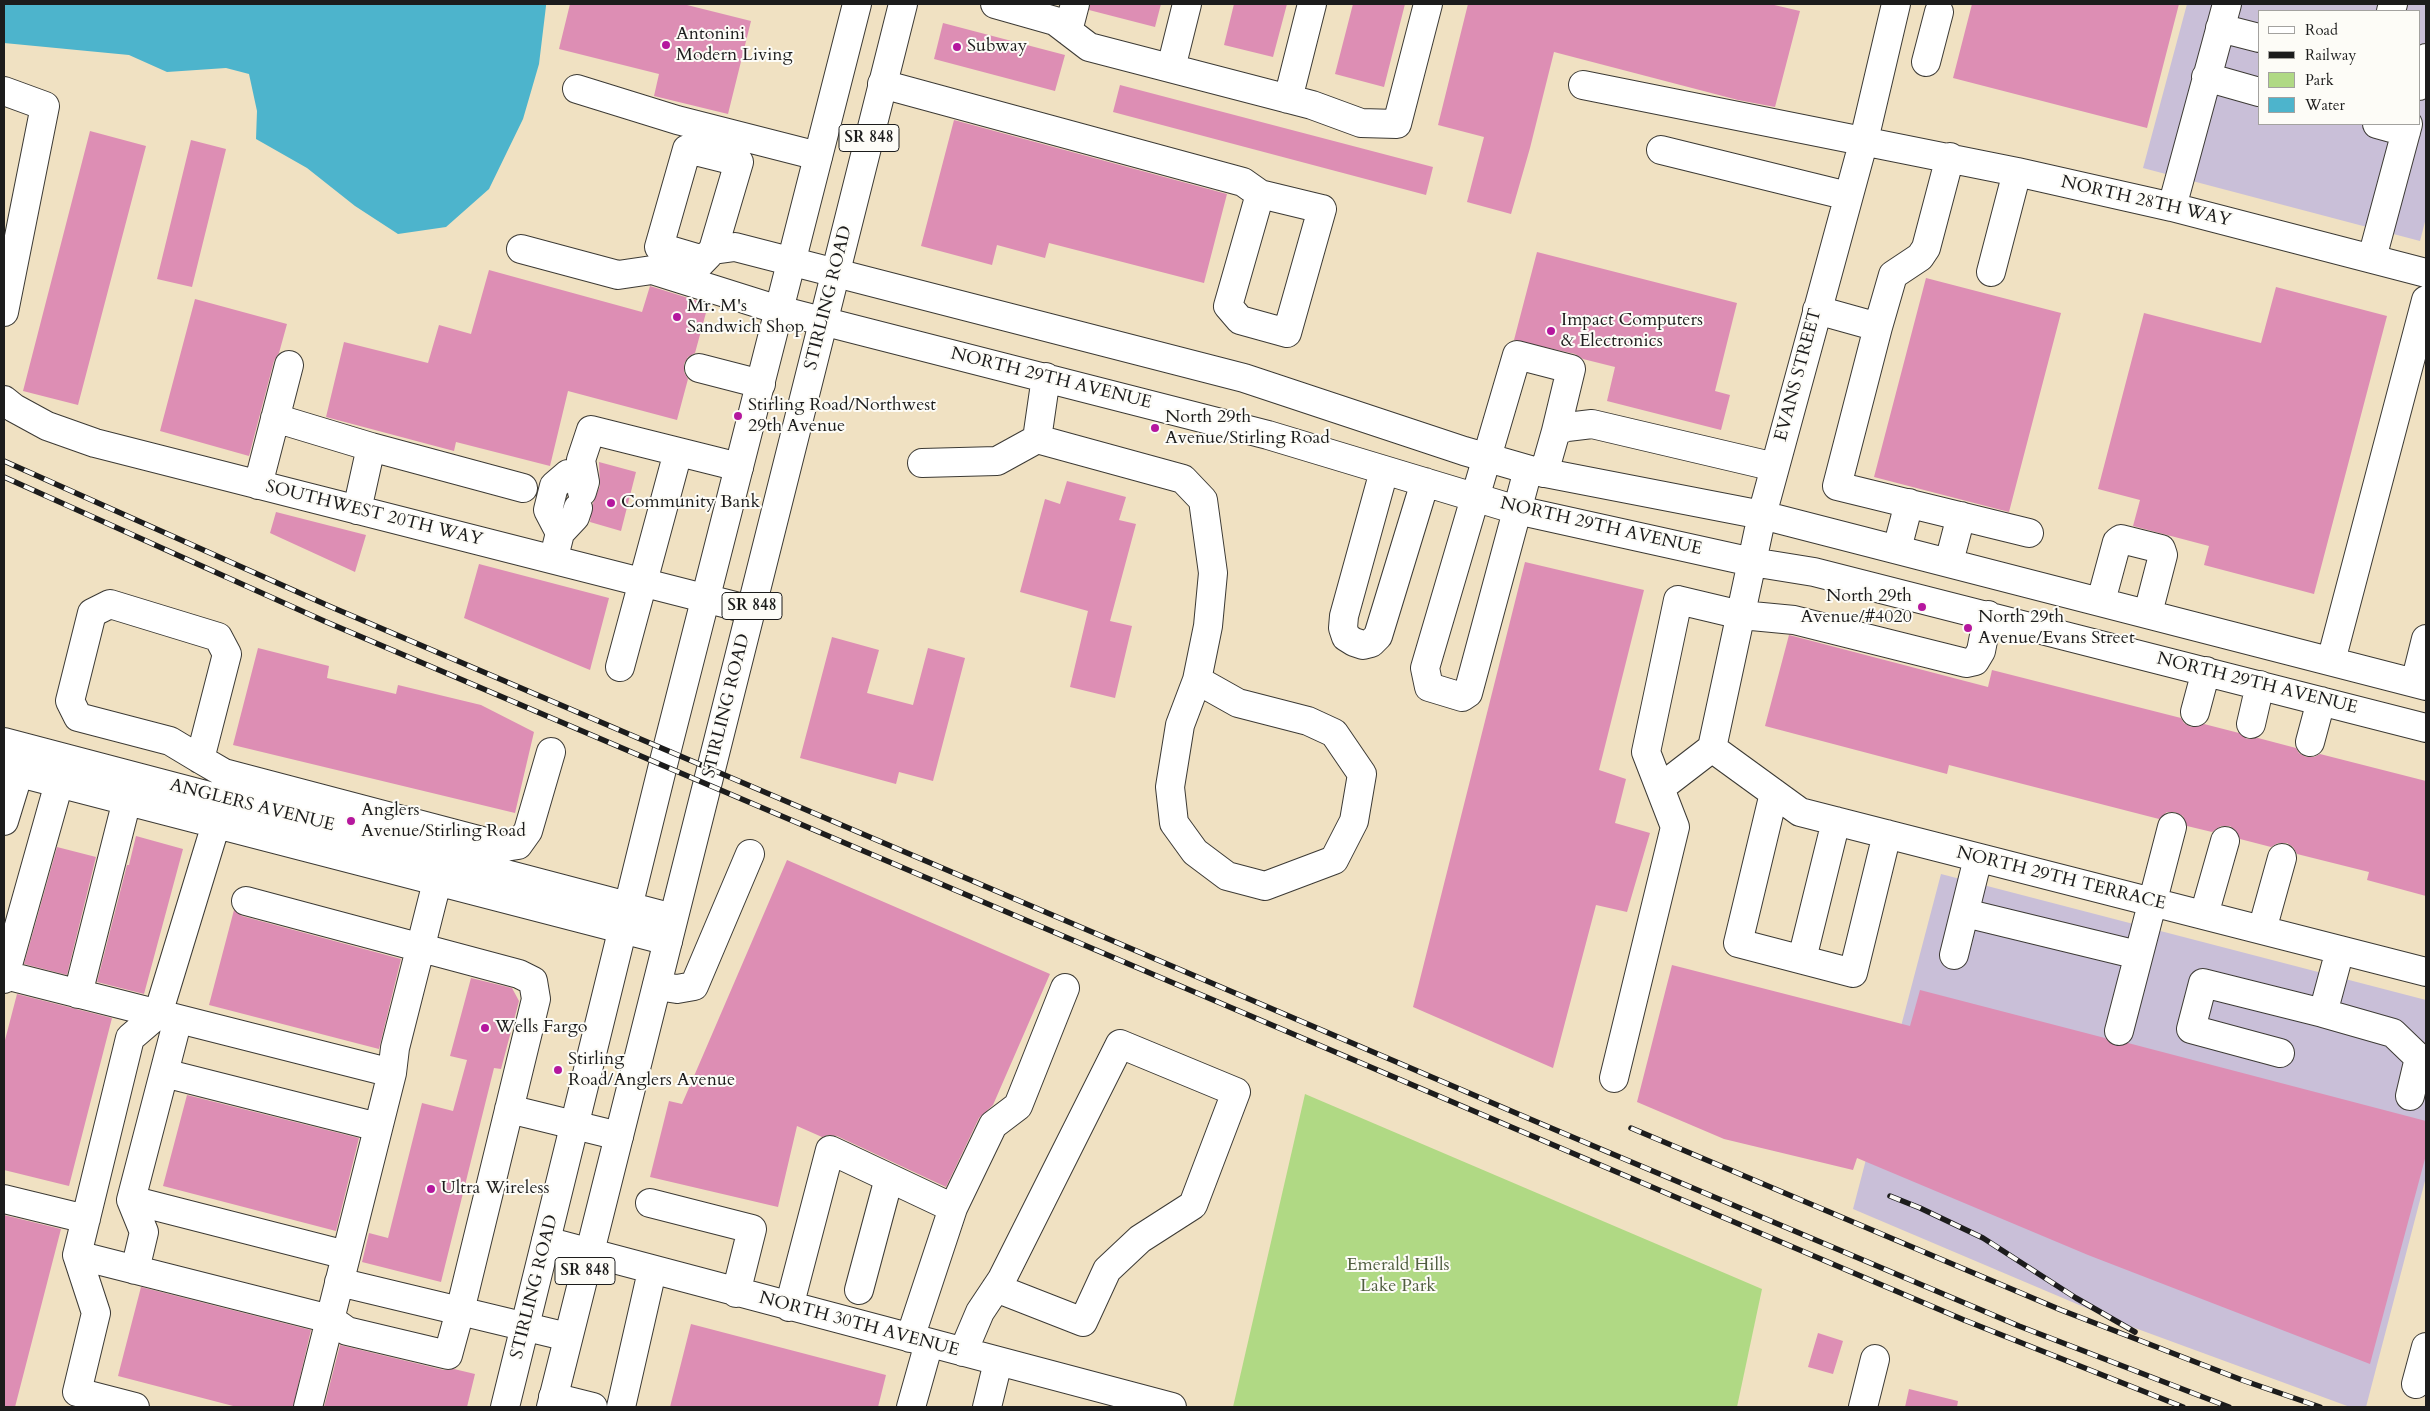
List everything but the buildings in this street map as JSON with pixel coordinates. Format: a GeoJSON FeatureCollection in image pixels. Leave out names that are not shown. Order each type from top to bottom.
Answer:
{"type":"FeatureCollection","features":[{"type":"Feature","properties":{"kind":"street","name":"STIRLING ROAD"},"geometry":{"type":"LineString","coordinates":[[505,1407],[856,4]]}},
{"type":"Feature","properties":{"kind":"street","name":"STIRLING ROAD"},"geometry":{"type":"LineString","coordinates":[[552,1402],[903,4]]}},
{"type":"Feature","properties":{"kind":"street"},"geometry":{"type":"LineString","coordinates":[[995,4],[1055,21],[1089,47],[1288,99],[1361,123],[1397,124],[1428,4]]}},
{"type":"Feature","properties":{"kind":"street"},"geometry":{"type":"LineString","coordinates":[[1068,31],[1075,4]]}},
{"type":"Feature","properties":{"kind":"street"},"geometry":{"type":"LineString","coordinates":[[1171,68],[1187,4]]}},
{"type":"Feature","properties":{"kind":"street"},"geometry":{"type":"LineString","coordinates":[[1288,99],[1312,4]]}},
{"type":"Feature","properties":{"kind":"street","name":"EVANS STREET"},"geometry":{"type":"LineString","coordinates":[[1712,748],[1762,515],[1864,140],[1896,4]]}},
{"type":"Feature","properties":{"kind":"street"},"geometry":{"type":"LineString","coordinates":[[1906,4],[1940,8],[1926,62]]}},
{"type":"Feature","properties":{"kind":"street"},"geometry":{"type":"LineString","coordinates":[[2172,207],[2223,16],[2258,37]]}},
{"type":"Feature","properties":{"kind":"street"},"geometry":{"type":"LineString","coordinates":[[2206,77],[2258,92]]}},
{"type":"Feature","properties":{"kind":"street"},"geometry":{"type":"LineString","coordinates":[[882,84],[1243,182],[1260,194],[1322,209],[1287,333],[1240,320],[1228,306],[1260,194]]}},
{"type":"Feature","properties":{"kind":"street","name":"NORTH 28TH WAY"},"geometry":{"type":"LineString","coordinates":[[1583,85],[1950,156],[2172,207],[2426,273]]}},
{"type":"Feature","properties":{"kind":"street"},"geometry":{"type":"LineString","coordinates":[[577,89],[677,120],[818,156]]}},
{"type":"Feature","properties":{"kind":"street"},"geometry":{"type":"LineString","coordinates":[[4,91],[45,106],[4,312]]}},
{"type":"Feature","properties":{"kind":"street"},"geometry":{"type":"LineString","coordinates":[[2372,258],[2407,128],[2384,125]]}},
{"type":"Feature","properties":{"kind":"street"},"geometry":{"type":"LineString","coordinates":[[687,149],[739,162],[700,263],[659,247],[687,149]]}},
{"type":"Feature","properties":{"kind":"street"},"geometry":{"type":"LineString","coordinates":[[1661,150],[1848,196]]}},
{"type":"Feature","properties":{"kind":"street"},"geometry":{"type":"LineString","coordinates":[[1950,156],[1926,248],[1920,258],[1893,275],[1837,486],[2029,533]]}},
{"type":"Feature","properties":{"kind":"street"},"geometry":{"type":"LineString","coordinates":[[1991,272],[2017,172]]}},
{"type":"Feature","properties":{"kind":"street"},"geometry":{"type":"LineString","coordinates":[[521,249],[618,275],[700,263],[735,247],[1244,378],[1487,458],[1536,471],[1762,515],[2420,684],[2426,639]]}},
{"type":"Feature","properties":{"kind":"street","name":"NORTH 29TH AVENUE"},"geometry":{"type":"LineString","coordinates":[[700,263],[779,310],[1268,435],[1517,510],[1752,562],[1814,572],[2426,728]]}},
{"type":"Feature","properties":{"kind":"street"},"geometry":{"type":"LineString","coordinates":[[2331,661],[2426,300]]}},
{"type":"Feature","properties":{"kind":"street"},"geometry":{"type":"LineString","coordinates":[[1817,310],[1878,326]]}},
{"type":"Feature","properties":{"kind":"street"},"geometry":{"type":"LineString","coordinates":[[1517,356],[1571,369],[1556,431],[1517,510],[1468,693],[1462,697],[1429,687],[1425,668],[1517,356]]}},
{"type":"Feature","properties":{"kind":"street"},"geometry":{"type":"LineString","coordinates":[[258,485],[289,365]]}},
{"type":"Feature","properties":{"kind":"street"},"geometry":{"type":"LineString","coordinates":[[699,368],[761,384]]}},
{"type":"Feature","properties":{"kind":"street"},"geometry":{"type":"LineString","coordinates":[[1037,439],[1046,377]]}},
{"type":"Feature","properties":{"kind":"street","name":"SOUTHWEST 20TH WAY"},"geometry":{"type":"LineString","coordinates":[[4,400],[14,408],[46,426],[95,443],[751,610]]}},
{"type":"Feature","properties":{"kind":"street"},"geometry":{"type":"LineString","coordinates":[[275,418],[371,447],[523,488]]}},
{"type":"Feature","properties":{"kind":"street"},"geometry":{"type":"LineString","coordinates":[[1556,431],[1567,427],[1592,424],[1775,467]]}},
{"type":"Feature","properties":{"kind":"street"},"geometry":{"type":"LineString","coordinates":[[553,560],[591,430],[739,467]]}},
{"type":"Feature","properties":{"kind":"street"},"geometry":{"type":"LineString","coordinates":[[922,463],[997,461],[1037,439],[1183,479],[1202,500],[1213,574],[1208,626],[1197,680],[1180,725],[1170,787],[1174,823],[1195,852],[1228,876],[1265,886],[1334,860],[1354,821],[1362,774],[1334,733],[1308,720],[1238,703],[1197,680]]}},
{"type":"Feature","properties":{"kind":"street"},"geometry":{"type":"LineString","coordinates":[[356,510],[371,447]]}},
{"type":"Feature","properties":{"kind":"street"},"geometry":{"type":"LineString","coordinates":[[620,666],[678,452]]}},
{"type":"Feature","properties":{"kind":"street"},"geometry":{"type":"LineString","coordinates":[[1384,470],[1344,616],[1343,628],[1346,637],[1364,645],[1371,643],[1378,636],[1425,482]]}},
{"type":"Feature","properties":{"kind":"street"},"geometry":{"type":"LineString","coordinates":[[1897,549],[1910,503]]}},
{"type":"Feature","properties":{"kind":"street"},"geometry":{"type":"LineString","coordinates":[[1949,562],[1961,516]]}},
{"type":"Feature","properties":{"kind":"street"},"geometry":{"type":"LineString","coordinates":[[2101,601],[2117,542],[2121,539],[2161,549],[2163,555],[2148,613]]}},
{"type":"Feature","properties":{"kind":"street"},"geometry":{"type":"LineString","coordinates":[[1614,1078],[1675,827],[1646,752],[1678,600],[1741,615],[1794,620],[1966,663],[1975,660],[1981,651],[1988,615]]}},
{"type":"Feature","properties":{"kind":"street"},"geometry":{"type":"LineString","coordinates":[[200,759],[227,654],[218,637],[110,604],[92,613],[70,701],[78,717],[170,741],[200,759],[224,773],[414,836],[505,847],[518,845],[528,831],[551,752]]}},
{"type":"Feature","properties":{"kind":"street"},"geometry":{"type":"LineString","coordinates":[[2195,712],[2206,671]]}},
{"type":"Feature","properties":{"kind":"street"},"geometry":{"type":"LineString","coordinates":[[2251,724],[2260,685]]}},
{"type":"Feature","properties":{"kind":"street"},"geometry":{"type":"LineString","coordinates":[[2310,742],[2321,701]]}},
{"type":"Feature","properties":{"kind":"street","name":"ANGLERS AVENUE"},"geometry":{"type":"LineString","coordinates":[[4,742],[99,767],[414,836],[627,918]]}},
{"type":"Feature","properties":{"kind":"street"},"geometry":{"type":"LineString","coordinates":[[1660,788],[1712,748]]}},
{"type":"Feature","properties":{"kind":"street","name":"NORTH 29TH TERRACE"},"geometry":{"type":"LineString","coordinates":[[1712,748],[1800,812],[2426,972]]}},
{"type":"Feature","properties":{"kind":"street"},"geometry":{"type":"LineString","coordinates":[[99,767],[81,769],[68,774],[59,783],[4,977],[168,1016],[392,1073]]}},
{"type":"Feature","properties":{"kind":"street"},"geometry":{"type":"LineString","coordinates":[[4,822],[11,770]]}},
{"type":"Feature","properties":{"kind":"street","name":"ANGLERS AVENUE"},"geometry":{"type":"LineString","coordinates":[[11,770],[437,882],[627,918],[670,929]]}},
{"type":"Feature","properties":{"kind":"street"},"geometry":{"type":"LineString","coordinates":[[1774,793],[1738,943],[1853,972],[1887,834]]}},
{"type":"Feature","properties":{"kind":"street"},"geometry":{"type":"LineString","coordinates":[[78,994],[127,800]]}},
{"type":"Feature","properties":{"kind":"street"},"geometry":{"type":"LineString","coordinates":[[1802,959],[1836,821]]}},
{"type":"Feature","properties":{"kind":"street"},"geometry":{"type":"LineString","coordinates":[[135,1270],[144,1232],[131,1200],[164,1073],[168,1016],[216,824]]}},
{"type":"Feature","properties":{"kind":"street"},"geometry":{"type":"LineString","coordinates":[[2119,1031],[2172,827]]}},
{"type":"Feature","properties":{"kind":"street"},"geometry":{"type":"LineString","coordinates":[[2204,916],[2225,841]]}},
{"type":"Feature","properties":{"kind":"street"},"geometry":{"type":"LineString","coordinates":[[657,986],[677,989],[694,986],[750,854]]}},
{"type":"Feature","properties":{"kind":"street"},"geometry":{"type":"LineString","coordinates":[[1954,955],[1978,858]]}},
{"type":"Feature","properties":{"kind":"street"},"geometry":{"type":"LineString","coordinates":[[2262,930],[2282,858]]}},
{"type":"Feature","properties":{"kind":"street"},"geometry":{"type":"LineString","coordinates":[[308,1407],[392,1073],[395,1048],[422,948],[437,882]]}},
{"type":"Feature","properties":{"kind":"street"},"geometry":{"type":"LineString","coordinates":[[77,1255],[330,1319],[347,1331],[448,1355],[536,999],[533,981],[518,974],[246,901]]}},
{"type":"Feature","properties":{"kind":"street"},"geometry":{"type":"LineString","coordinates":[[1965,913],[2138,955]]}},
{"type":"Feature","properties":{"kind":"street"},"geometry":{"type":"LineString","coordinates":[[2323,1013],[2340,950]]}},
{"type":"Feature","properties":{"kind":"street"},"geometry":{"type":"LineString","coordinates":[[2280,1053],[2190,1029],[2203,983],[2323,1013],[2393,1033],[2419,1058],[2410,1096]]}},
{"type":"Feature","properties":{"kind":"street"},"geometry":{"type":"LineString","coordinates":[[911,1407],[919,1341],[953,1208],[994,1126],[1018,1106],[1065,988]]}},
{"type":"Feature","properties":{"kind":"street"},"geometry":{"type":"LineString","coordinates":[[135,1407],[77,1392],[96,1313],[77,1255],[130,1038],[168,1016]]}},
{"type":"Feature","properties":{"kind":"street"},"geometry":{"type":"LineString","coordinates":[[962,1352],[980,1312],[996,1288],[1120,1044],[1236,1092],[1193,1205],[1140,1239],[1107,1270],[1083,1322],[996,1288]]}},
{"type":"Feature","properties":{"kind":"street"},"geometry":{"type":"LineString","coordinates":[[164,1073],[378,1127]]}},
{"type":"Feature","properties":{"kind":"street"},"geometry":{"type":"LineString","coordinates":[[509,1109],[619,1136]]}},
{"type":"Feature","properties":{"kind":"street"},"geometry":{"type":"LineString","coordinates":[[789,1307],[830,1150],[953,1208]]}},
{"type":"Feature","properties":{"kind":"street"},"geometry":{"type":"LineString","coordinates":[[859,1290],[889,1178]]}},
{"type":"Feature","properties":{"kind":"street"},"geometry":{"type":"LineString","coordinates":[[4,1199],[86,1219]]}},
{"type":"Feature","properties":{"kind":"street"},"geometry":{"type":"LineString","coordinates":[[131,1200],[346,1255]]}},
{"type":"Feature","properties":{"kind":"street"},"geometry":{"type":"LineString","coordinates":[[650,1203],[752,1229],[736,1293]]}},
{"type":"Feature","properties":{"kind":"street","name":"NORTH 30TH AVENUE"},"geometry":{"type":"LineString","coordinates":[[546,1241],[652,1271],[998,1362],[1118,1400],[1172,1407]]}},
{"type":"Feature","properties":{"kind":"street"},"geometry":{"type":"LineString","coordinates":[[621,1407],[652,1271]]}},
{"type":"Feature","properties":{"kind":"street"},"geometry":{"type":"LineString","coordinates":[[339,1282],[568,1337]]}},
{"type":"Feature","properties":{"kind":"street"},"geometry":{"type":"LineString","coordinates":[[2416,1384],[2426,1347]]}},
{"type":"Feature","properties":{"kind":"street"},"geometry":{"type":"LineString","coordinates":[[1863,1407],[1875,1359]]}},
{"type":"Feature","properties":{"kind":"street"},"geometry":{"type":"LineString","coordinates":[[987,1407],[998,1362]]}},
{"type":"Feature","properties":{"kind":"street"},"geometry":{"type":"LineString","coordinates":[[552,1402],[593,1407]]}},
{"type":"Feature","properties":{"kind":"shaded area"},"geometry":{"type":"Polygon","coordinates":[[[2187,4],[2426,4],[2426,218],[2420,241],[2143,168],[2187,4]]]}},
{"type":"Feature","properties":{"kind":"shaded area"},"geometry":{"type":"Polygon","coordinates":[[[1941,874],[2426,1000],[2426,1177],[2366,1407],[2350,1407],[2124,1324],[1853,1209],[1941,874]]]}},
{"type":"Feature","properties":{"kind":"green space","name":"Emerald Hills Lake Park"},"geometry":{"type":"Polygon","coordinates":[[[1305,1094],[1762,1289],[1737,1407],[1233,1407],[1305,1094]]]}},
{"type":"Feature","properties":{"kind":"water"},"geometry":{"type":"Polygon","coordinates":[[[4,4],[546,4],[546,6],[539,64],[523,119],[489,189],[446,227],[398,234],[355,206],[307,168],[256,139],[257,111],[249,74],[226,68],[167,72],[129,55],[4,43],[4,4]]]}},
{"type":"Feature","properties":{"kind":"railway"},"geometry":{"type":"LineString","coordinates":[[4,461],[329,606],[1544,1125],[2019,1326],[2229,1407]]}},
{"type":"Feature","properties":{"kind":"railway"},"geometry":{"type":"LineString","coordinates":[[4,477],[324,621],[1964,1320],[2183,1407]]}},
{"type":"Feature","properties":{"kind":"railway"},"geometry":{"type":"LineString","coordinates":[[1631,1128],[2061,1310],[2242,1380],[2320,1407]]}},
{"type":"Feature","properties":{"kind":"railway"},"geometry":{"type":"LineString","coordinates":[[1890,1196],[1983,1238],[2076,1298],[2135,1332]]}},
{"type":"Feature","properties":{"kind":"place","name":"Antonini Modern Living"},"geometry":{"type":"Point","coordinates":[666,45]}},
{"type":"Feature","properties":{"kind":"place","name":"Subway"},"geometry":{"type":"Point","coordinates":[957,47]}},
{"type":"Feature","properties":{"kind":"place","name":"Mr. M's Sandwich Shop"},"geometry":{"type":"Point","coordinates":[677,317]}},
{"type":"Feature","properties":{"kind":"place","name":"Impact Computers & Electronics"},"geometry":{"type":"Point","coordinates":[1551,331]}},
{"type":"Feature","properties":{"kind":"place","name":"Stirling Road/Northwest 29th Avenue"},"geometry":{"type":"Point","coordinates":[738,416]}},
{"type":"Feature","properties":{"kind":"place","name":"North 29th Avenue/Stirling Road"},"geometry":{"type":"Point","coordinates":[1155,428]}},
{"type":"Feature","properties":{"kind":"place","name":"Community Bank"},"geometry":{"type":"Point","coordinates":[611,503]}},
{"type":"Feature","properties":{"kind":"place","name":"North 29th Avenue/#4020"},"geometry":{"type":"Point","coordinates":[1922,607]}},
{"type":"Feature","properties":{"kind":"place","name":"North 29th Avenue/Evans Street"},"geometry":{"type":"Point","coordinates":[1968,628]}},
{"type":"Feature","properties":{"kind":"place","name":"Anglers Avenue/Stirling Road"},"geometry":{"type":"Point","coordinates":[351,821]}},
{"type":"Feature","properties":{"kind":"place","name":"Wells Fargo"},"geometry":{"type":"Point","coordinates":[485,1028]}},
{"type":"Feature","properties":{"kind":"place","name":"Stirling Road/Anglers Avenue"},"geometry":{"type":"Point","coordinates":[558,1070]}},
{"type":"Feature","properties":{"kind":"place","name":"Ultra Wireless"},"geometry":{"type":"Point","coordinates":[431,1189]}}]}
